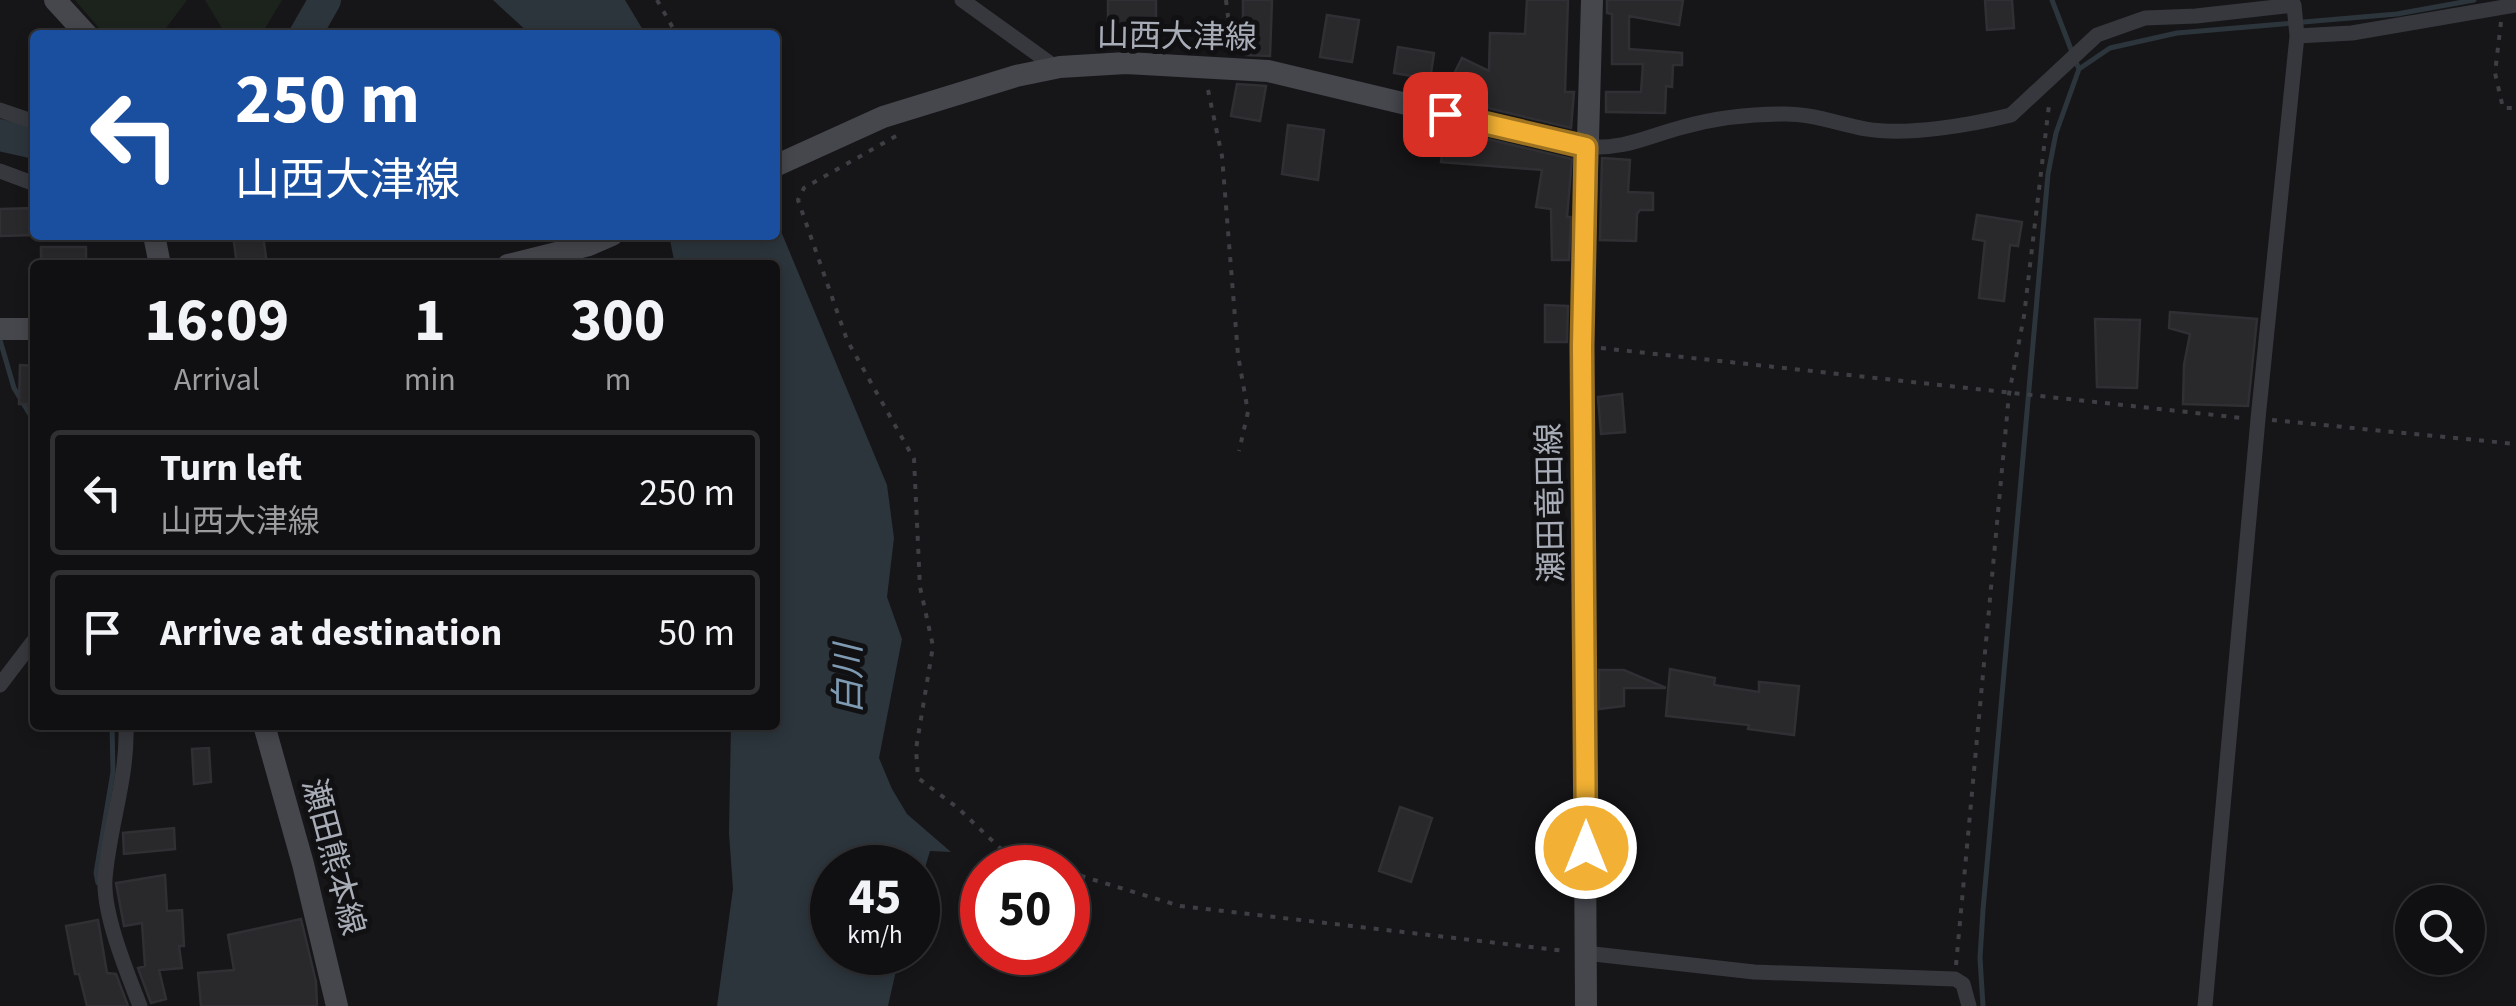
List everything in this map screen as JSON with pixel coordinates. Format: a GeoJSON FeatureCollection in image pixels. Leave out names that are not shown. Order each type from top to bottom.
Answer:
{"type":"FeatureCollection","features":[{"type":"Feature","properties":{"kind":"main road"},"geometry":{"type":"LineString","coordinates":[[55,0],[82,30]]}},
{"type":"Feature","properties":{"kind":"main road","name":"瀬田竜田線"},"geometry":{"type":"LineString","coordinates":[[1586,1006],[1582,346],[1592,0]]}},
{"type":"Feature","properties":{"kind":"main road","name":"山西大津線"},"geometry":{"type":"LineString","coordinates":[[780,163],[884,117],[1016,76],[1060,67],[1126,62],[1268,71],[1586,147]]}},
{"type":"Feature","properties":{"kind":"main road"},"geometry":{"type":"LineString","coordinates":[[528,260],[600,240]]}},
{"type":"Feature","properties":{"kind":"main road"},"geometry":{"type":"LineString","coordinates":[[0,329],[30,329]]}},
{"type":"Feature","properties":{"kind":"main road","name":"瀬田熊本線"},"geometry":{"type":"LineString","coordinates":[[265,730],[304,864],[337,1006]]}},
{"type":"Feature","properties":{"kind":"street"},"geometry":{"type":"LineString","coordinates":[[962,0],[1060,67]]}},
{"type":"Feature","properties":{"kind":"street"},"geometry":{"type":"LineString","coordinates":[[1586,147],[1615,148],[1720,119],[1786,114],[1870,130],[1901,130],[2012,115],[2097,36],[2145,18],[2294,5],[2297,36],[2205,1006]]}},
{"type":"Feature","properties":{"kind":"street"},"geometry":{"type":"LineString","coordinates":[[2297,36],[2352,33],[2509,7]]}},
{"type":"Feature","properties":{"kind":"street"},"geometry":{"type":"LineString","coordinates":[[0,110],[30,120]]}},
{"type":"Feature","properties":{"kind":"street"},"geometry":{"type":"LineString","coordinates":[[0,172],[30,182]]}},
{"type":"Feature","properties":{"kind":"street"},"geometry":{"type":"LineString","coordinates":[[0,685],[30,646]]}},
{"type":"Feature","properties":{"kind":"street"},"geometry":{"type":"LineString","coordinates":[[126,730],[124,777],[105,882],[114,930],[140,1006]]}},
{"type":"Feature","properties":{"kind":"street"},"geometry":{"type":"LineString","coordinates":[[1585,953],[1754,972],[1955,979],[1963,984],[1969,1006]]}},
{"type":"Feature","properties":{"kind":"path"},"geometry":{"type":"LineString","coordinates":[[656,0],[674,30]]}},
{"type":"Feature","properties":{"kind":"path"},"geometry":{"type":"LineString","coordinates":[[1226,0],[1230,34],[1214,66],[1238,355],[1248,412],[1239,452]]}},
{"type":"Feature","properties":{"kind":"path"},"geometry":{"type":"LineString","coordinates":[[2509,7],[2494,73],[2503,108],[2516,108]]}},
{"type":"Feature","properties":{"kind":"path"},"geometry":{"type":"LineString","coordinates":[[1955,979],[2008,394],[2024,316],[2053,76]]}},
{"type":"Feature","properties":{"kind":"path"},"geometry":{"type":"LineString","coordinates":[[914,107],[899,135],[804,188],[798,200],[846,340],[914,459],[920,588],[934,646],[916,749],[918,778],[958,808],[995,845]]}},
{"type":"Feature","properties":{"kind":"path"},"geometry":{"type":"LineString","coordinates":[[1582,346],[2008,394]]}},
{"type":"Feature","properties":{"kind":"path"},"geometry":{"type":"LineString","coordinates":[[1090,879],[1180,906],[1585,953]]}},
{"type":"Feature","properties":{"kind":"shaded area"},"geometry":{"type":"Polygon","coordinates":[[[75,0],[187,0],[165,30],[101,30],[75,0]]]}},
{"type":"Feature","properties":{"kind":"shaded area"},"geometry":{"type":"Polygon","coordinates":[[[205,0],[282,0],[264,30],[223,30],[205,0]]]}},
{"type":"Feature","properties":{"kind":"water"},"geometry":{"type":"Polygon","coordinates":[[[493,0],[625,0],[643,30],[526,30],[493,0]]]}},
{"type":"Feature","properties":{"kind":"water","name":"白川"},"geometry":{"type":"Polygon","coordinates":[[[780,229],[887,485],[894,538],[887,597],[902,639],[879,758],[907,814],[951,852],[940,851],[940,845],[810,845],[810,975],[895,975],[888,1006],[717,1006],[733,889],[729,833],[731,730],[780,730],[780,260],[674,260],[670,240],[780,240],[780,229]]]}},
{"type":"Feature","properties":{"kind":"building"},"geometry":{"type":"Polygon","coordinates":[[[1108,0],[1156,0],[1156,50],[1108,49],[1108,0]]]}},
{"type":"Feature","properties":{"kind":"building"},"geometry":{"type":"Polygon","coordinates":[[[1243,0],[1272,0],[1270,56],[1246,55],[1243,51],[1243,0]]]}},
{"type":"Feature","properties":{"kind":"building"},"geometry":{"type":"Polygon","coordinates":[[[1527,0],[1568,0],[1565,92],[1574,92],[1571,128],[1488,108],[1448,86],[1462,58],[1489,71],[1490,33],[1525,34],[1527,0]]]}},
{"type":"Feature","properties":{"kind":"building"},"geometry":{"type":"Polygon","coordinates":[[[1607,0],[1683,0],[1679,25],[1629,16],[1629,49],[1682,53],[1682,65],[1673,65],[1672,87],[1666,86],[1665,113],[1606,112],[1606,92],[1641,92],[1643,64],[1612,64],[1612,14],[1607,13],[1607,0]]]}},
{"type":"Feature","properties":{"kind":"building"},"geometry":{"type":"Polygon","coordinates":[[[1985,0],[2012,0],[2014,28],[1987,30],[1985,0]]]}},
{"type":"Feature","properties":{"kind":"building"},"geometry":{"type":"Polygon","coordinates":[[[1327,15],[1359,20],[1352,62],[1320,57],[1327,15]]]}},
{"type":"Feature","properties":{"kind":"building"},"geometry":{"type":"Polygon","coordinates":[[[1398,47],[1434,53],[1428,94],[1418,91],[1418,77],[1394,73],[1398,47]]]}},
{"type":"Feature","properties":{"kind":"building"},"geometry":{"type":"Polygon","coordinates":[[[1237,84],[1266,86],[1260,121],[1231,116],[1237,84]]]}},
{"type":"Feature","properties":{"kind":"building"},"geometry":{"type":"Polygon","coordinates":[[[1288,125],[1324,130],[1318,180],[1282,174],[1288,125]]]}},
{"type":"Feature","properties":{"kind":"building"},"geometry":{"type":"Polygon","coordinates":[[[1445,129],[1572,159],[1567,217],[1571,217],[1569,260],[1552,260],[1551,209],[1536,207],[1542,170],[1441,162],[1445,129]]]}},
{"type":"Feature","properties":{"kind":"building"},"geometry":{"type":"Polygon","coordinates":[[[1602,158],[1630,160],[1628,192],[1653,193],[1653,210],[1640,210],[1637,214],[1636,241],[1600,240],[1602,158]]]}},
{"type":"Feature","properties":{"kind":"building"},"geometry":{"type":"Polygon","coordinates":[[[30,208],[30,235],[0,236],[0,209],[30,208]]]}},
{"type":"Feature","properties":{"kind":"building"},"geometry":{"type":"Polygon","coordinates":[[[1977,215],[2022,222],[2018,246],[2010,245],[2004,301],[1979,298],[1985,241],[1973,239],[1977,215]]]}},
{"type":"Feature","properties":{"kind":"building"},"geometry":{"type":"Polygon","coordinates":[[[234,240],[264,240],[266,260],[236,260],[234,240]]]}},
{"type":"Feature","properties":{"kind":"building"},"geometry":{"type":"Polygon","coordinates":[[[41,247],[86,247],[86,260],[41,260],[41,247]]]}},
{"type":"Feature","properties":{"kind":"building"},"geometry":{"type":"Polygon","coordinates":[[[1545,305],[1568,306],[1567,342],[1545,342],[1545,305]]]}},
{"type":"Feature","properties":{"kind":"building"},"geometry":{"type":"Polygon","coordinates":[[[2170,312],[2257,319],[2248,406],[2183,404],[2190,334],[2169,328],[2170,312]]]}},
{"type":"Feature","properties":{"kind":"building"},"geometry":{"type":"Polygon","coordinates":[[[2095,319],[2140,320],[2137,388],[2097,387],[2095,319]]]}},
{"type":"Feature","properties":{"kind":"building"},"geometry":{"type":"Polygon","coordinates":[[[20,365],[30,366],[30,404],[19,404],[20,365]]]}},
{"type":"Feature","properties":{"kind":"building"},"geometry":{"type":"Polygon","coordinates":[[[1622,394],[1625,432],[1601,434],[1598,397],[1622,394]]]}},
{"type":"Feature","properties":{"kind":"building"},"geometry":{"type":"Polygon","coordinates":[[[1670,669],[1715,678],[1714,685],[1759,692],[1759,682],[1799,686],[1794,735],[1748,729],[1749,725],[1666,716],[1670,669]]]}},
{"type":"Feature","properties":{"kind":"building"},"geometry":{"type":"Polygon","coordinates":[[[1599,670],[1624,670],[1666,688],[1624,688],[1624,706],[1599,709],[1599,670]]]}},
{"type":"Feature","properties":{"kind":"building"},"geometry":{"type":"Polygon","coordinates":[[[209,748],[211,782],[194,784],[192,749],[209,748]]]}},
{"type":"Feature","properties":{"kind":"building"},"geometry":{"type":"Polygon","coordinates":[[[1400,807],[1432,818],[1411,882],[1379,871],[1400,807]]]}},
{"type":"Feature","properties":{"kind":"building"},"geometry":{"type":"Polygon","coordinates":[[[174,828],[175,849],[124,854],[123,833],[174,828]]]}},
{"type":"Feature","properties":{"kind":"building"},"geometry":{"type":"Polygon","coordinates":[[[165,875],[167,911],[182,910],[182,968],[159,970],[166,999],[151,1003],[138,968],[145,966],[142,923],[124,926],[116,883],[165,875]]]}},
{"type":"Feature","properties":{"kind":"building"},"geometry":{"type":"Polygon","coordinates":[[[301,919],[316,982],[317,1006],[201,1006],[198,973],[234,970],[228,935],[301,919]]]}},
{"type":"Feature","properties":{"kind":"building"},"geometry":{"type":"Polygon","coordinates":[[[98,920],[107,973],[116,974],[128,1006],[87,1006],[79,974],[75,974],[66,926],[98,920]]]}},
{"type":"Feature","properties":{"kind":"waterway"},"geometry":{"type":"LineString","coordinates":[[308,30],[325,0]]}},
{"type":"Feature","properties":{"kind":"waterway"},"geometry":{"type":"LineString","coordinates":[[2052,0],[2072,52]]}},
{"type":"Feature","properties":{"kind":"waterway"},"geometry":{"type":"LineString","coordinates":[[2079,69],[2110,48],[2177,33],[2397,14],[2474,0]]}},
{"type":"Feature","properties":{"kind":"waterway"},"geometry":{"type":"LineString","coordinates":[[1983,1006],[1983,910],[2048,174],[2056,133],[2079,69],[2076,62]]}},
{"type":"Feature","properties":{"kind":"waterway"},"geometry":{"type":"LineString","coordinates":[[0,135],[30,142]]}},
{"type":"Feature","properties":{"kind":"waterway"},"geometry":{"type":"LineString","coordinates":[[0,340],[14,388],[30,415]]}},
{"type":"Feature","properties":{"kind":"waterway"},"geometry":{"type":"LineString","coordinates":[[98,883],[96,873],[113,772],[112,730]]}},
{"type":"Feature","properties":{"kind":"route"},"geometry":{"type":"LineString","coordinates":[[1445,114],[1586,147],[1582,346],[1586,848]]}}]}
